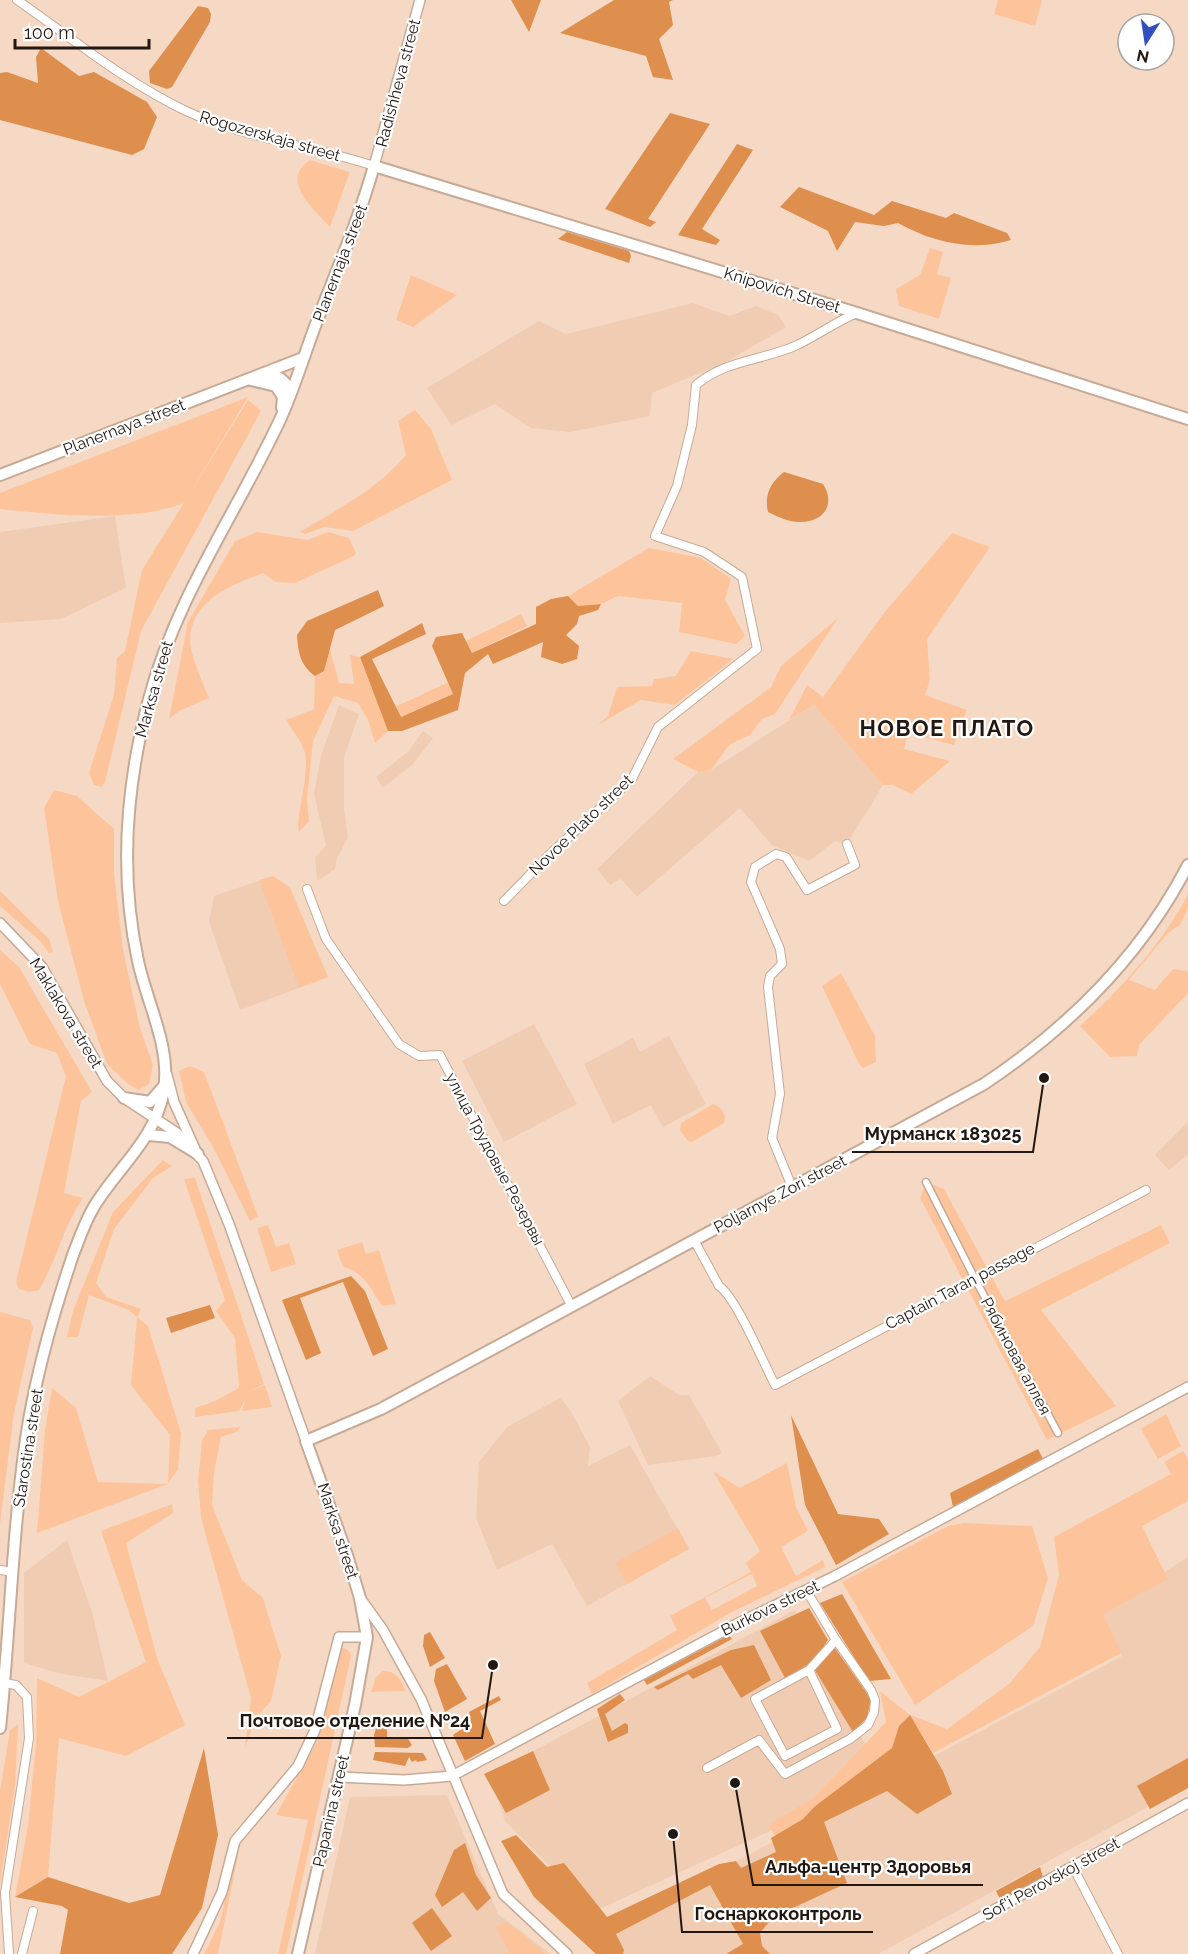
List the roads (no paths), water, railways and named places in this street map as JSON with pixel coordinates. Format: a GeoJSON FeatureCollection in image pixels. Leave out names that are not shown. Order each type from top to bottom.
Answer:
{"type":"FeatureCollection","features":[{"type":"Feature","properties":{"kind":"main road","name":"Knipovich Street"},"geometry":{"type":"LineString","coordinates":[[374,166],[857,313],[1188,419]]}},
{"type":"Feature","properties":{"kind":"main road","name":"Planernaja street"},"geometry":{"type":"LineString","coordinates":[[303,358],[374,166]]}},
{"type":"Feature","properties":{"kind":"main road"},"geometry":{"type":"LineString","coordinates":[[259,376],[303,358]]}},
{"type":"Feature","properties":{"kind":"main road","name":"Marksa street"},"geometry":{"type":"LineString","coordinates":[[157,1119],[165,1084],[162,1044],[137,958],[130,912],[127,816],[134,765],[149,700],[171,630],[205,560],[281,419],[303,358]]}},
{"type":"Feature","properties":{"kind":"main road"},"geometry":{"type":"LineString","coordinates":[[259,376],[270,374],[283,380],[289,387],[290,396]]}},
{"type":"Feature","properties":{"kind":"main road","name":"Planernaya street"},"geometry":{"type":"LineString","coordinates":[[0,475],[259,376]]}},
{"type":"Feature","properties":{"kind":"main road"},"geometry":{"type":"LineString","coordinates":[[248,380],[267,382],[279,390],[282,397],[281,419]]}},
{"type":"Feature","properties":{"kind":"main road","name":"Poljarnye Zori street"},"geometry":{"type":"LineString","coordinates":[[306,1441],[381,1408],[984,1084],[1032,1050],[1094,994],[1136,947],[1168,903],[1188,865]]}},
{"type":"Feature","properties":{"kind":"main road"},"geometry":{"type":"LineString","coordinates":[[128,1100],[150,1102],[165,1084]]}},
{"type":"Feature","properties":{"kind":"main road","name":"Starostina street"},"geometry":{"type":"LineString","coordinates":[[0,1728],[13,1572],[30,1416],[47,1341],[72,1258],[95,1204],[150,1135],[157,1119]]}},
{"type":"Feature","properties":{"kind":"main road"},"geometry":{"type":"LineString","coordinates":[[150,1135],[170,1137],[198,1154]]}},
{"type":"Feature","properties":{"kind":"main road","name":"Marksa street"},"geometry":{"type":"LineString","coordinates":[[306,1441],[360,1598]]}},
{"type":"Feature","properties":{"kind":"main road","name":"Papanina street"},"geometry":{"type":"LineString","coordinates":[[298,1954],[339,1777],[367,1637],[360,1598]]}},
{"type":"Feature","properties":{"kind":"street","name":"Rogozerskaja street"},"geometry":{"type":"LineString","coordinates":[[17,0],[112,68],[186,111],[217,123],[374,166]]}},
{"type":"Feature","properties":{"kind":"street","name":"Radishheva street"},"geometry":{"type":"LineString","coordinates":[[374,166],[420,0]]}},
{"type":"Feature","properties":{"kind":"street"},"geometry":{"type":"LineString","coordinates":[[504,901],[549,855],[632,779],[658,727],[757,649],[742,578],[704,552],[656,536],[677,486],[692,425],[696,385],[716,371],[795,346],[817,335],[836,321],[857,313]]}},
{"type":"Feature","properties":{"kind":"street"},"geometry":{"type":"LineString","coordinates":[[792,1187],[772,1138],[780,1094],[768,987],[770,975],[782,964],[780,949],[751,882],[755,867],[776,854],[786,856],[807,890],[826,883],[855,865],[848,844]]}},
{"type":"Feature","properties":{"kind":"street","name":"улица Трудовые Резервы"},"geometry":{"type":"LineString","coordinates":[[307,889],[326,939],[399,1044],[419,1056],[440,1055],[571,1305]]}},
{"type":"Feature","properties":{"kind":"street","name":"Maklakova street"},"geometry":{"type":"LineString","coordinates":[[0,923],[42,967],[102,1073],[128,1100]]}},
{"type":"Feature","properties":{"kind":"street"},"geometry":{"type":"LineString","coordinates":[[164,1067],[174,1102],[198,1154]]}},
{"type":"Feature","properties":{"kind":"street","name":"Marksa street"},"geometry":{"type":"LineString","coordinates":[[128,1100],[177,1132],[198,1154],[217,1192],[306,1441]]}},
{"type":"Feature","properties":{"kind":"street","name":"Рябиновая аллея"},"geometry":{"type":"LineString","coordinates":[[926,1182],[1058,1433]]}},
{"type":"Feature","properties":{"kind":"street","name":"Captain Taran passage"},"geometry":{"type":"LineString","coordinates":[[693,1240],[719,1287],[725,1290],[736,1309],[775,1385],[1146,1190]]}},
{"type":"Feature","properties":{"kind":"street","name":"Burkova street"},"geometry":{"type":"LineString","coordinates":[[339,1777],[404,1780],[452,1776],[1188,1387]]}},
{"type":"Feature","properties":{"kind":"street"},"geometry":{"type":"LineString","coordinates":[[0,1570],[13,1572]]}},
{"type":"Feature","properties":{"kind":"street"},"geometry":{"type":"LineString","coordinates":[[707,1768],[759,1740],[785,1774],[850,1739],[868,1725],[874,1712],[875,1700],[806,1590]]}},
{"type":"Feature","properties":{"kind":"street","name":"Marksa street"},"geometry":{"type":"LineString","coordinates":[[360,1598],[383,1630],[421,1699],[503,1894],[567,1954]]}},
{"type":"Feature","properties":{"kind":"street"},"geometry":{"type":"LineString","coordinates":[[193,1954],[222,1892],[235,1841],[298,1766],[315,1730],[339,1637],[367,1637]]}},
{"type":"Feature","properties":{"kind":"street"},"geometry":{"type":"LineString","coordinates":[[809,1670],[837,1729],[785,1756],[756,1699],[809,1670],[836,1640]]}},
{"type":"Feature","properties":{"kind":"street"},"geometry":{"type":"LineString","coordinates":[[4,1683],[16,1685],[27,1697],[29,1738],[5,1893],[9,1954]]}},
{"type":"Feature","properties":{"kind":"street","name":"Sof'i Perovskoj street"},"geometry":{"type":"LineString","coordinates":[[914,1954],[927,1951],[1188,1803]]}},
{"type":"Feature","properties":{"kind":"street"},"geometry":{"type":"LineString","coordinates":[[1073,1867],[1118,1954]]}},
{"type":"Feature","properties":{"kind":"street"},"geometry":{"type":"LineString","coordinates":[[22,1954],[33,1911]]}},
{"type":"Feature","properties":{"kind":"place","name":"Мурманск 183025"},"geometry":{"type":"Point","coordinates":[1044,1078]}},
{"type":"Feature","properties":{"kind":"place","name":"Почтовое отделение №24"},"geometry":{"type":"Point","coordinates":[493,1665]}},
{"type":"Feature","properties":{"kind":"place","name":"Альфа-центр Здоровья"},"geometry":{"type":"Point","coordinates":[735,1783]}},
{"type":"Feature","properties":{"kind":"place","name":"Госнаркоконтроль"},"geometry":{"type":"Point","coordinates":[673,1834]}},
{"type":"Feature","properties":{"kind":"district","name":"НОВОЕ ПЛАТО"},"geometry":{"type":"Point","coordinates":[947,728]}}]}
